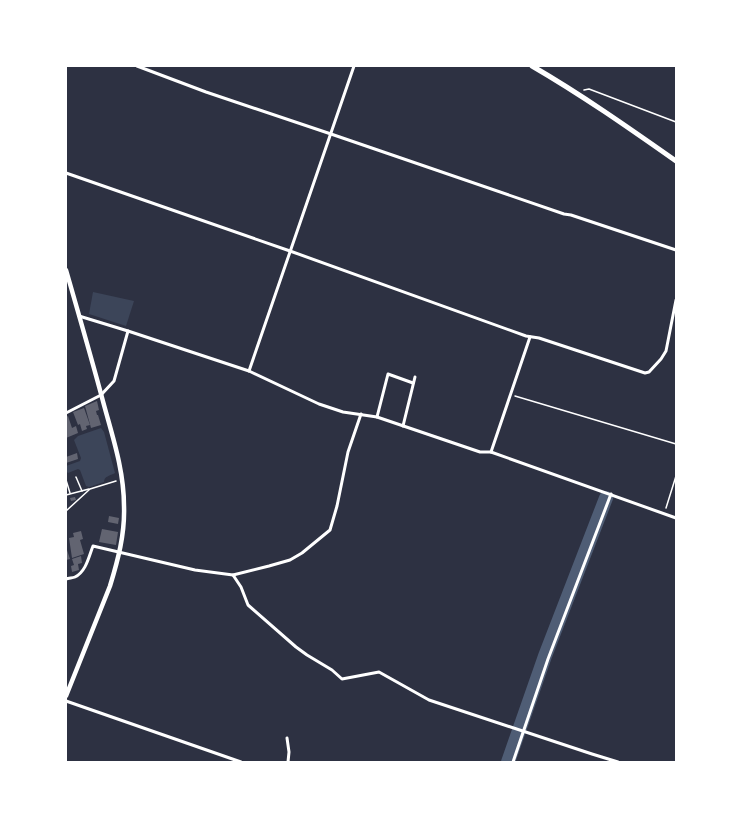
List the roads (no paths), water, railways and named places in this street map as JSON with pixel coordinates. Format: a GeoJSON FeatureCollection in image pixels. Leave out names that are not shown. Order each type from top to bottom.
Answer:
{"type":"FeatureCollection","features":[{"type":"Feature","properties":{"kind":"main road"},"geometry":{"type":"LineString","coordinates":[[532,66],[576,93],[676,161]]}},
{"type":"Feature","properties":{"kind":"main road"},"geometry":{"type":"LineString","coordinates":[[66,270],[116,446],[122,480],[124,506],[124,528],[120,552],[110,586],[68,685],[66,696]]}},
{"type":"Feature","properties":{"kind":"street"},"geometry":{"type":"LineString","coordinates":[[137,66],[206,92],[564,214],[676,250]]}},
{"type":"Feature","properties":{"kind":"street"},"geometry":{"type":"LineString","coordinates":[[249,371],[354,66]]}},
{"type":"Feature","properties":{"kind":"street"},"geometry":{"type":"LineString","coordinates":[[66,173],[290,250],[519,334],[538,338],[645,373],[649,372],[666,351],[676,300]]}},
{"type":"Feature","properties":{"kind":"street"},"geometry":{"type":"LineString","coordinates":[[79,316],[249,371],[319,404],[343,412],[377,417],[480,452],[491,452],[676,518]]}},
{"type":"Feature","properties":{"kind":"street"},"geometry":{"type":"LineString","coordinates":[[66,413],[102,395],[114,381],[128,331]]}},
{"type":"Feature","properties":{"kind":"street"},"geometry":{"type":"LineString","coordinates":[[491,452],[530,337]]}},
{"type":"Feature","properties":{"kind":"street"},"geometry":{"type":"LineString","coordinates":[[377,417],[388,374],[413,383]]}},
{"type":"Feature","properties":{"kind":"street"},"geometry":{"type":"LineString","coordinates":[[403,426],[415,377]]}},
{"type":"Feature","properties":{"kind":"street"},"geometry":{"type":"LineString","coordinates":[[66,579],[80,574],[93,546],[195,570],[233,575],[290,560],[302,553],[330,530],[337,506],[348,452],[361,414]]}},
{"type":"Feature","properties":{"kind":"street"},"geometry":{"type":"LineString","coordinates":[[513,762],[548,659],[611,494]]}},
{"type":"Feature","properties":{"kind":"street"},"geometry":{"type":"LineString","coordinates":[[233,575],[241,587],[248,605],[296,647],[332,670],[342,679],[379,672],[429,700],[618,762]]}},
{"type":"Feature","properties":{"kind":"street"},"geometry":{"type":"LineString","coordinates":[[66,701],[241,762]]}},
{"type":"Feature","properties":{"kind":"street"},"geometry":{"type":"LineString","coordinates":[[286,738],[289,752],[288,762]]}},
{"type":"Feature","properties":{"kind":"waterway"},"geometry":{"type":"LineString","coordinates":[[508,762],[545,656],[606,498]]}}]}
